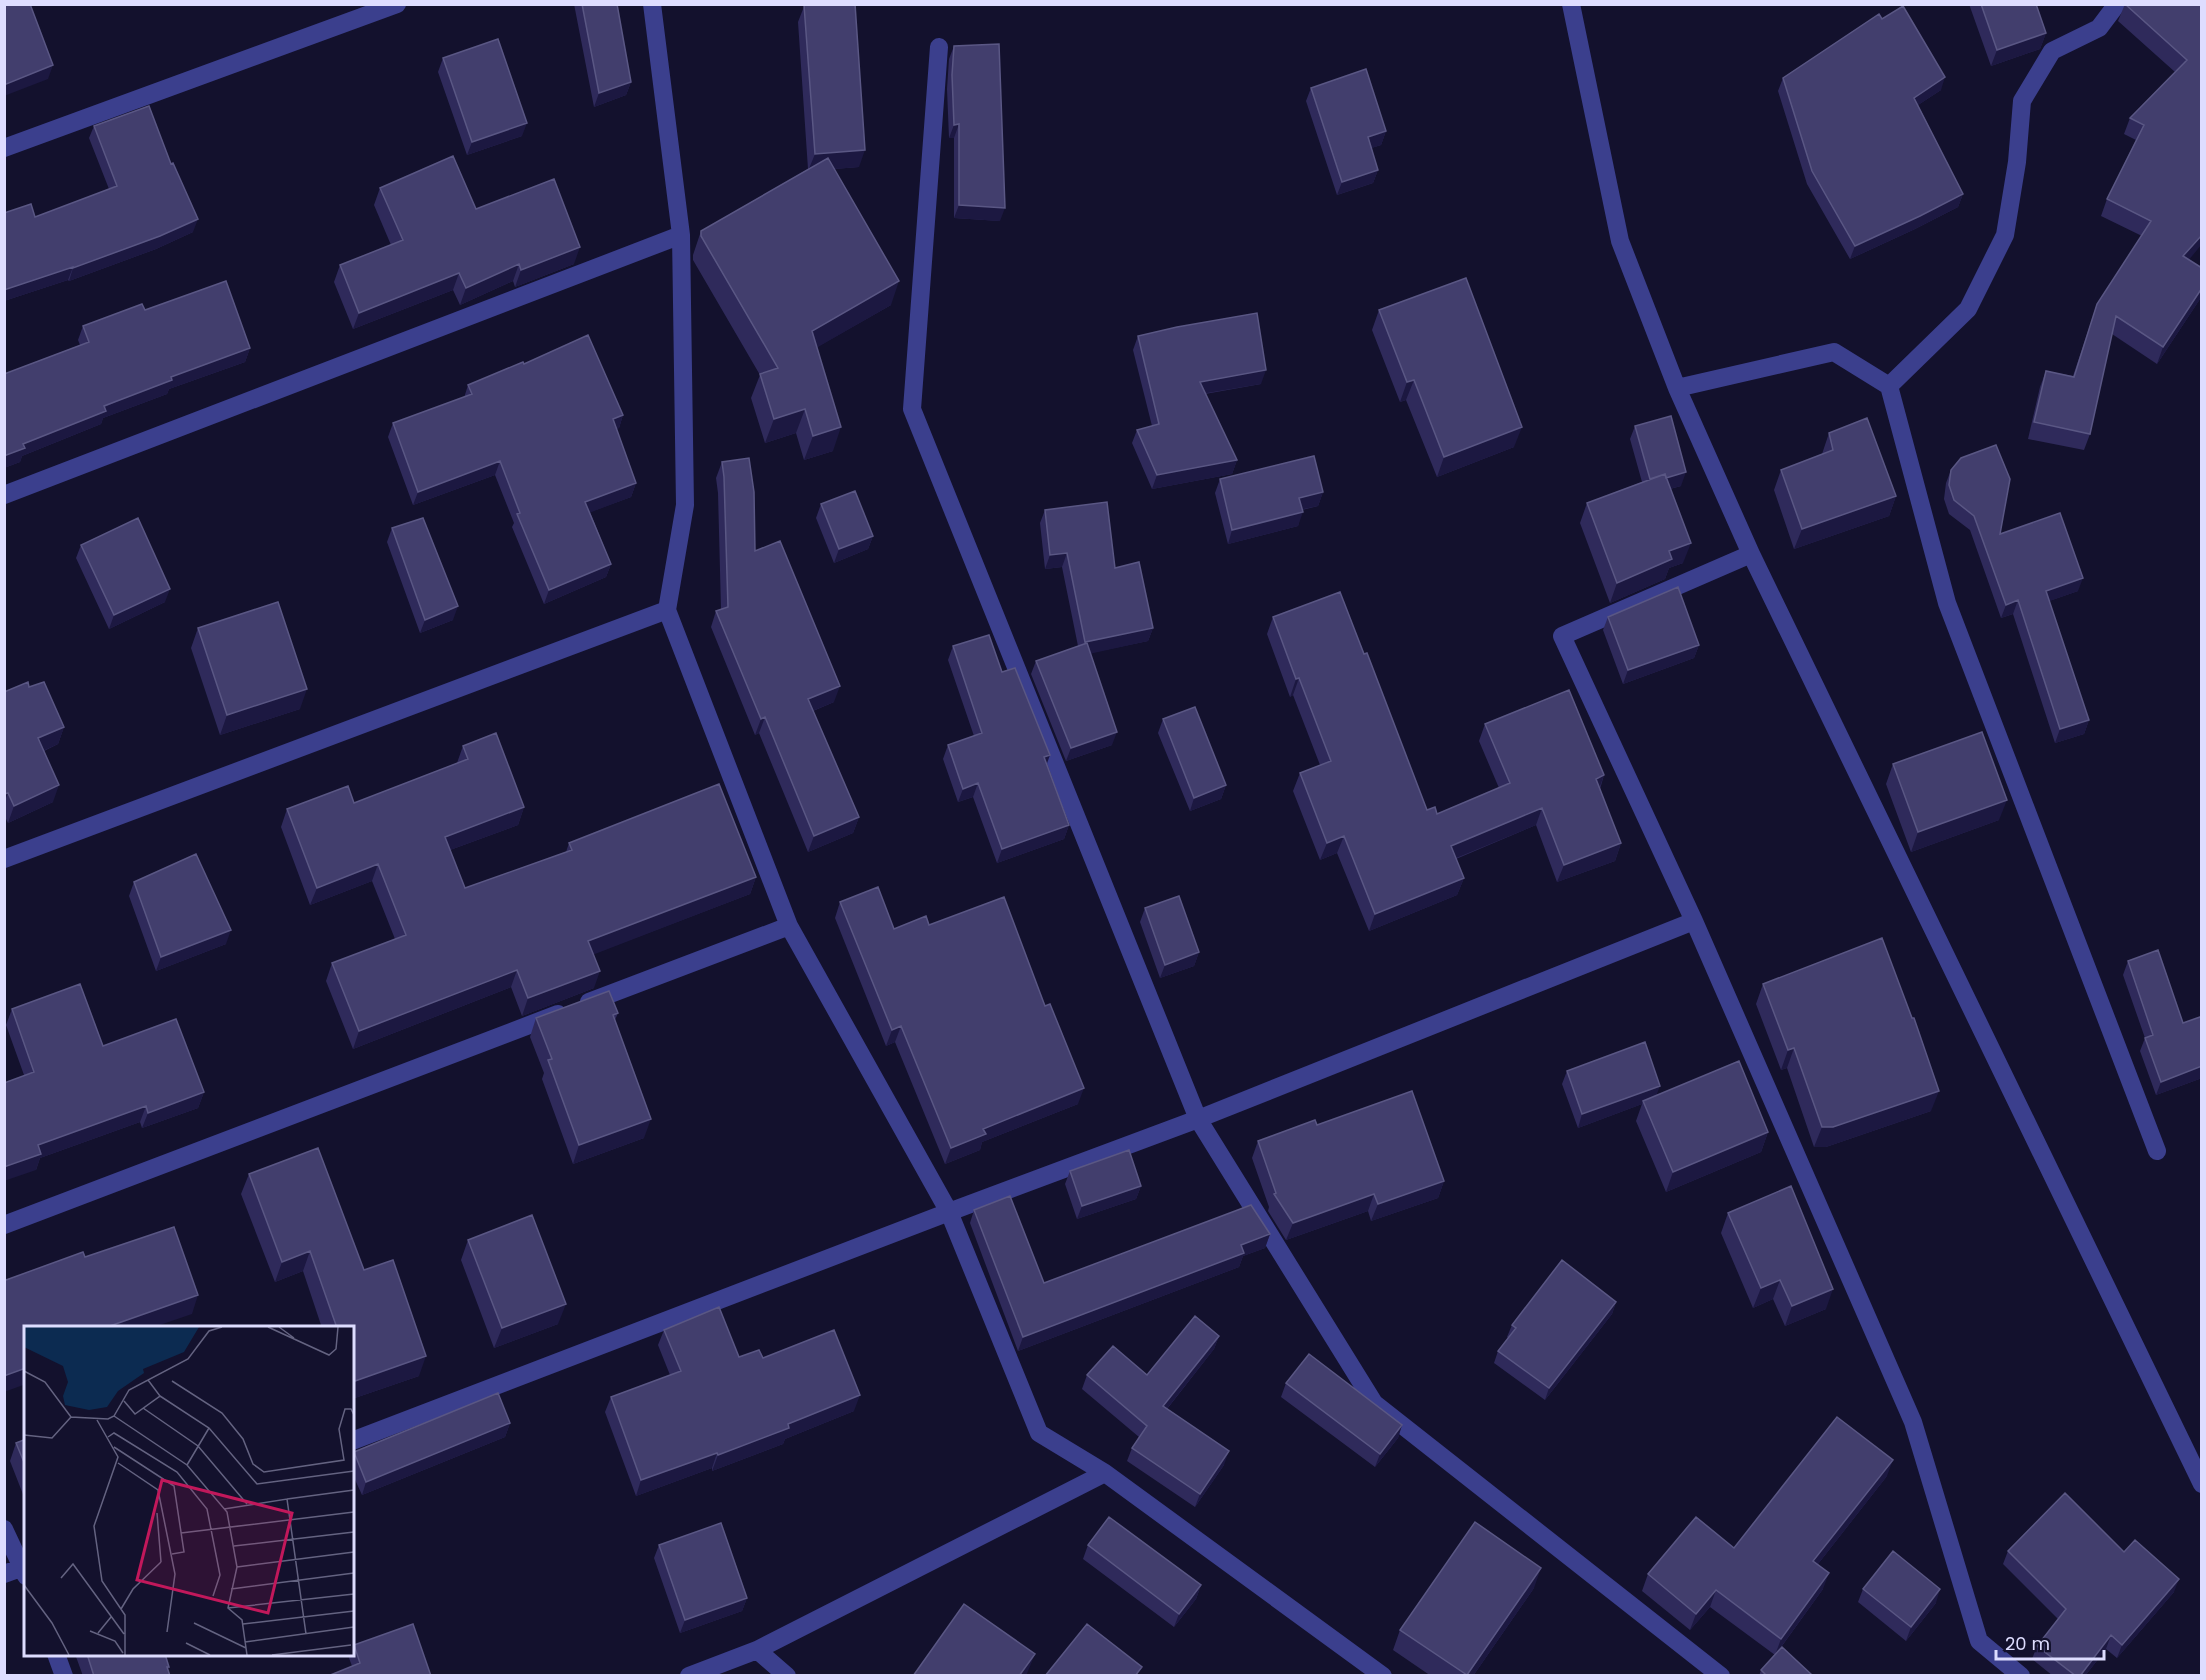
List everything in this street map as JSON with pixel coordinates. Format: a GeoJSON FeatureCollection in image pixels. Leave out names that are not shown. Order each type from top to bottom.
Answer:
{"type":"FeatureCollection","features":[{"type":"Feature","properties":{"kind":"street"},"geometry":{"type":"LineString","coordinates":[[4,148],[397,4]]}},
{"type":"Feature","properties":{"kind":"street"},"geometry":{"type":"LineString","coordinates":[[652,4],[681,235],[685,505],[667,610],[789,926],[949,1212],[1039,1433],[1105,1473],[1383,1676]]}},
{"type":"Feature","properties":{"kind":"street"},"geometry":{"type":"LineString","coordinates":[[1570,4],[1620,242],[1677,388],[1751,554],[2202,1484]]}},
{"type":"Feature","properties":{"kind":"street"},"geometry":{"type":"LineString","coordinates":[[1889,386],[1968,309],[2005,235],[2017,162],[2022,101],[2052,51],[2099,28],[2117,4]]}},
{"type":"Feature","properties":{"kind":"street"},"geometry":{"type":"LineString","coordinates":[[939,47],[912,409],[1198,1119],[1374,1403],[1721,1676]]}},
{"type":"Feature","properties":{"kind":"street"},"geometry":{"type":"LineString","coordinates":[[4,495],[681,235]]}},
{"type":"Feature","properties":{"kind":"street"},"geometry":{"type":"LineString","coordinates":[[1677,388],[1834,352],[1889,386],[1947,603],[2157,1151]]}},
{"type":"Feature","properties":{"kind":"street"},"geometry":{"type":"LineString","coordinates":[[1751,554],[1562,636],[1694,921],[1913,1422],[1979,1641],[2021,1676]]}},
{"type":"Feature","properties":{"kind":"street"},"geometry":{"type":"LineString","coordinates":[[4,859],[667,610]]}},
{"type":"Feature","properties":{"kind":"street"},"geometry":{"type":"LineString","coordinates":[[354,1440],[1198,1119],[1694,921]]}},
{"type":"Feature","properties":{"kind":"street"},"geometry":{"type":"LineString","coordinates":[[4,1226],[789,926]]}},
{"type":"Feature","properties":{"kind":"street"},"geometry":{"type":"LineString","coordinates":[[689,1676],[757,1650],[1105,1473]]}},
{"type":"Feature","properties":{"kind":"street"},"geometry":{"type":"LineString","coordinates":[[4,1529],[24,1570],[4,1574]]}},
{"type":"Feature","properties":{"kind":"street"},"geometry":{"type":"LineString","coordinates":[[757,1650],[788,1676]]}},
{"type":"Feature","properties":{"kind":"street"},"geometry":{"type":"LineString","coordinates":[[57,1656],[64,1676]]}},
{"type":"Feature","properties":{"kind":"building"},"geometry":{"type":"Polygon","coordinates":[[[4,4],[30,4],[53,65],[4,85],[4,4]]]}},
{"type":"Feature","properties":{"kind":"building"},"geometry":{"type":"Polygon","coordinates":[[[582,4],[617,4],[631,82],[599,93],[582,4]]]}},
{"type":"Feature","properties":{"kind":"building"},"geometry":{"type":"Polygon","coordinates":[[[855,4],[865,150],[815,154],[804,5],[855,4]]]}},
{"type":"Feature","properties":{"kind":"building"},"geometry":{"type":"Polygon","coordinates":[[[1981,4],[2036,4],[2046,33],[1997,50],[1981,4]]]}},
{"type":"Feature","properties":{"kind":"building"},"geometry":{"type":"Polygon","coordinates":[[[2125,4],[2202,4],[2202,235],[2183,256],[2202,268],[2202,288],[2163,347],[2116,316],[2090,434],[2034,422],[2046,371],[2074,377],[2097,304],[2151,221],[2107,199],[2144,125],[2130,118],[2187,60],[2125,4]]]}},
{"type":"Feature","properties":{"kind":"building"},"geometry":{"type":"Polygon","coordinates":[[[1903,6],[1945,77],[1914,98],[1963,194],[1855,246],[1812,171],[1783,78],[1879,14],[1882,19],[1903,6]]]}},
{"type":"Feature","properties":{"kind":"building"},"geometry":{"type":"Polygon","coordinates":[[[498,39],[527,123],[472,142],[443,58],[498,39]]]}},
{"type":"Feature","properties":{"kind":"building"},"geometry":{"type":"Polygon","coordinates":[[[999,44],[1005,208],[959,205],[959,124],[954,125],[952,75],[954,46],[999,44]]]}},
{"type":"Feature","properties":{"kind":"building"},"geometry":{"type":"Polygon","coordinates":[[[1366,69],[1386,131],[1368,137],[1378,170],[1342,182],[1311,88],[1366,69]]]}},
{"type":"Feature","properties":{"kind":"building"},"geometry":{"type":"Polygon","coordinates":[[[149,106],[171,164],[173,163],[198,219],[160,236],[73,268],[4,290],[4,213],[31,204],[35,217],[117,186],[94,126],[149,106]]]}},
{"type":"Feature","properties":{"kind":"building"},"geometry":{"type":"Polygon","coordinates":[[[453,156],[476,209],[554,179],[580,247],[521,270],[519,264],[466,288],[459,273],[359,313],[340,265],[403,240],[380,188],[453,156]]]}},
{"type":"Feature","properties":{"kind":"building"},"geometry":{"type":"Polygon","coordinates":[[[828,158],[899,281],[812,331],[841,427],[813,436],[805,409],[774,419],[760,374],[778,368],[701,236],[701,231],[828,158]]]}},
{"type":"Feature","properties":{"kind":"building"},"geometry":{"type":"Polygon","coordinates":[[[1466,278],[1522,427],[1444,457],[1414,380],[1407,382],[1379,310],[1466,278]]]}},
{"type":"Feature","properties":{"kind":"building"},"geometry":{"type":"Polygon","coordinates":[[[226,281],[250,348],[171,377],[172,380],[104,406],[106,411],[23,444],[25,448],[4,456],[4,374],[89,342],[83,326],[142,304],[145,310],[226,281]]]}},
{"type":"Feature","properties":{"kind":"building"},"geometry":{"type":"Polygon","coordinates":[[[1257,313],[1266,370],[1200,382],[1237,460],[1157,475],[1137,430],[1159,424],[1138,336],[1257,313]]]}},
{"type":"Feature","properties":{"kind":"building"},"geometry":{"type":"Polygon","coordinates":[[[588,335],[623,415],[613,419],[636,483],[585,502],[611,564],[549,590],[517,514],[520,513],[500,461],[418,492],[393,423],[472,394],[468,385],[523,362],[524,364],[588,335]]]}},
{"type":"Feature","properties":{"kind":"building"},"geometry":{"type":"Polygon","coordinates":[[[1671,416],[1686,472],[1666,478],[1665,474],[1650,479],[1635,426],[1671,416]]]}},
{"type":"Feature","properties":{"kind":"building"},"geometry":{"type":"Polygon","coordinates":[[[1867,418],[1896,496],[1802,529],[1781,470],[1833,450],[1829,433],[1867,418]]]}},
{"type":"Feature","properties":{"kind":"building"},"geometry":{"type":"Polygon","coordinates":[[[1996,445],[2010,479],[2000,534],[2060,513],[2083,578],[2046,591],[2089,720],[2060,729],[2018,600],[2006,605],[1974,516],[1954,500],[1949,485],[1951,470],[1961,458],[1996,445]]]}},
{"type":"Feature","properties":{"kind":"building"},"geometry":{"type":"Polygon","coordinates":[[[1314,456],[1323,492],[1299,498],[1303,512],[1232,530],[1220,479],[1314,456]]]}},
{"type":"Feature","properties":{"kind":"building"},"geometry":{"type":"Polygon","coordinates":[[[749,458],[754,492],[755,551],[780,541],[840,686],[808,699],[859,817],[814,836],[765,717],[761,719],[716,611],[728,607],[722,462],[749,458]]]}},
{"type":"Feature","properties":{"kind":"building"},"geometry":{"type":"Polygon","coordinates":[[[1665,474],[1691,543],[1669,551],[1672,559],[1617,583],[1587,503],[1665,474]]]}},
{"type":"Feature","properties":{"kind":"building"},"geometry":{"type":"Polygon","coordinates":[[[855,491],[873,536],[839,549],[821,504],[855,491]]]}},
{"type":"Feature","properties":{"kind":"building"},"geometry":{"type":"Polygon","coordinates":[[[1107,502],[1115,568],[1139,562],[1153,628],[1085,642],[1067,553],[1050,555],[1045,510],[1107,502]]]}},
{"type":"Feature","properties":{"kind":"building"},"geometry":{"type":"Polygon","coordinates":[[[138,518],[170,589],[114,615],[81,545],[138,518]]]}},
{"type":"Feature","properties":{"kind":"building"},"geometry":{"type":"Polygon","coordinates":[[[423,518],[458,606],[425,620],[392,528],[423,518]]]}},
{"type":"Feature","properties":{"kind":"building"},"geometry":{"type":"Polygon","coordinates":[[[1678,587],[1699,645],[1628,670],[1608,617],[1678,587]]]}},
{"type":"Feature","properties":{"kind":"building"},"geometry":{"type":"Polygon","coordinates":[[[1340,592],[1364,654],[1367,653],[1427,810],[1435,807],[1437,814],[1510,783],[1485,724],[1569,690],[1604,775],[1596,779],[1621,843],[1564,865],[1542,808],[1451,846],[1464,878],[1375,914],[1344,836],[1327,843],[1300,773],[1331,761],[1299,678],[1296,679],[1273,617],[1340,592]]]}},
{"type":"Feature","properties":{"kind":"building"},"geometry":{"type":"Polygon","coordinates":[[[278,602],[307,689],[227,715],[198,628],[278,602]]]}},
{"type":"Feature","properties":{"kind":"building"},"geometry":{"type":"Polygon","coordinates":[[[989,635],[1002,672],[1015,668],[1050,755],[1044,757],[1069,825],[1002,849],[978,783],[963,789],[948,745],[982,733],[953,646],[989,635]]]}},
{"type":"Feature","properties":{"kind":"building"},"geometry":{"type":"Polygon","coordinates":[[[1087,643],[1117,732],[1071,748],[1036,661],[1087,643]]]}},
{"type":"Feature","properties":{"kind":"building"},"geometry":{"type":"Polygon","coordinates":[[[28,682],[29,687],[44,682],[64,727],[38,738],[59,785],[14,806],[8,793],[4,794],[4,692],[28,682]]]}},
{"type":"Feature","properties":{"kind":"building"},"geometry":{"type":"Polygon","coordinates":[[[1195,707],[1226,785],[1194,798],[1163,719],[1195,707]]]}},
{"type":"Feature","properties":{"kind":"building"},"geometry":{"type":"Polygon","coordinates":[[[1982,732],[2007,800],[1918,832],[1893,764],[1982,732]]]}},
{"type":"Feature","properties":{"kind":"building"},"geometry":{"type":"Polygon","coordinates":[[[496,733],[524,807],[445,837],[465,888],[572,850],[569,843],[719,784],[756,877],[588,941],[600,971],[528,998],[517,970],[359,1031],[332,963],[406,935],[378,864],[317,888],[287,809],[348,786],[354,803],[468,759],[463,746],[496,733]]]}},
{"type":"Feature","properties":{"kind":"building"},"geometry":{"type":"Polygon","coordinates":[[[196,854],[231,930],[161,957],[134,882],[196,854]]]}},
{"type":"Feature","properties":{"kind":"building"},"geometry":{"type":"Polygon","coordinates":[[[878,887],[894,929],[926,916],[929,925],[1004,897],[1045,1006],[1050,1004],[1084,1088],[983,1129],[986,1134],[951,1148],[901,1026],[892,1030],[840,902],[878,887]]]}},
{"type":"Feature","properties":{"kind":"building"},"geometry":{"type":"Polygon","coordinates":[[[1179,896],[1199,952],[1165,965],[1145,908],[1179,896]]]}},
{"type":"Feature","properties":{"kind":"building"},"geometry":{"type":"Polygon","coordinates":[[[1882,938],[1912,1018],[1914,1018],[1939,1091],[1833,1127],[1822,1127],[1794,1048],[1788,1050],[1763,984],[1882,938]]]}},
{"type":"Feature","properties":{"kind":"building"},"geometry":{"type":"Polygon","coordinates":[[[2158,950],[2183,1023],[2200,1017],[2202,1020],[2202,1066],[2161,1082],[2145,1038],[2153,1035],[2128,961],[2158,950]]]}},
{"type":"Feature","properties":{"kind":"building"},"geometry":{"type":"Polygon","coordinates":[[[80,984],[103,1046],[176,1019],[204,1092],[148,1113],[146,1106],[38,1145],[41,1154],[4,1167],[4,1083],[34,1072],[12,1009],[80,984]]]}},
{"type":"Feature","properties":{"kind":"building"},"geometry":{"type":"Polygon","coordinates":[[[609,991],[618,1013],[613,1015],[651,1119],[579,1145],[548,1060],[552,1059],[536,1018],[609,991]]]}},
{"type":"Feature","properties":{"kind":"building"},"geometry":{"type":"Polygon","coordinates":[[[1645,1042],[1660,1086],[1582,1114],[1567,1071],[1645,1042]]]}},
{"type":"Feature","properties":{"kind":"building"},"geometry":{"type":"Polygon","coordinates":[[[1739,1061],[1768,1132],[1673,1172],[1643,1101],[1739,1061]]]}},
{"type":"Feature","properties":{"kind":"building"},"geometry":{"type":"Polygon","coordinates":[[[1412,1091],[1444,1181],[1378,1204],[1374,1194],[1293,1223],[1274,1194],[1276,1193],[1258,1141],[1315,1120],[1317,1125],[1412,1091]]]}},
{"type":"Feature","properties":{"kind":"building"},"geometry":{"type":"Polygon","coordinates":[[[318,1148],[364,1270],[393,1260],[426,1356],[355,1381],[354,1326],[336,1326],[310,1251],[282,1262],[249,1174],[318,1148]]]}},
{"type":"Feature","properties":{"kind":"building"},"geometry":{"type":"Polygon","coordinates":[[[1129,1150],[1141,1186],[1082,1206],[1070,1171],[1129,1150]]]}},
{"type":"Feature","properties":{"kind":"building"},"geometry":{"type":"Polygon","coordinates":[[[1791,1186],[1833,1289],[1792,1306],[1780,1280],[1761,1288],[1728,1213],[1791,1186]]]}},
{"type":"Feature","properties":{"kind":"building"},"geometry":{"type":"Polygon","coordinates":[[[1010,1196],[1044,1283],[1251,1205],[1270,1234],[1241,1245],[1244,1253],[1023,1337],[974,1210],[1010,1196]]]}},
{"type":"Feature","properties":{"kind":"building"},"geometry":{"type":"Polygon","coordinates":[[[532,1215],[566,1304],[502,1328],[468,1240],[532,1215]]]}},
{"type":"Feature","properties":{"kind":"building"},"geometry":{"type":"Polygon","coordinates":[[[174,1227],[198,1295],[110,1326],[24,1326],[24,1369],[4,1376],[4,1276],[6,1280],[83,1252],[85,1257],[174,1227]]]}},
{"type":"Feature","properties":{"kind":"building"},"geometry":{"type":"Polygon","coordinates":[[[1562,1260],[1616,1302],[1549,1388],[1498,1351],[1516,1328],[1512,1325],[1562,1260]]]}},
{"type":"Feature","properties":{"kind":"building"},"geometry":{"type":"Polygon","coordinates":[[[719,1307],[739,1357],[759,1350],[763,1358],[834,1330],[860,1395],[788,1424],[789,1428],[718,1455],[717,1453],[641,1480],[611,1397],[681,1371],[664,1330],[719,1307]]]}},
{"type":"Feature","properties":{"kind":"building"},"geometry":{"type":"Polygon","coordinates":[[[1195,1316],[1219,1336],[1163,1406],[1229,1451],[1200,1494],[1132,1448],[1147,1426],[1087,1375],[1113,1346],[1147,1375],[1195,1316]]]}},
{"type":"Feature","properties":{"kind":"building"},"geometry":{"type":"Polygon","coordinates":[[[1309,1354],[1402,1425],[1380,1454],[1286,1383],[1309,1354]]]}},
{"type":"Feature","properties":{"kind":"building"},"geometry":{"type":"Polygon","coordinates":[[[498,1393],[510,1423],[366,1482],[354,1452],[498,1393]]]}},
{"type":"Feature","properties":{"kind":"building"},"geometry":{"type":"Polygon","coordinates":[[[1837,1417],[1893,1460],[1813,1561],[1829,1573],[1781,1639],[1716,1590],[1696,1614],[1648,1574],[1696,1517],[1734,1548],[1837,1417]]]}},
{"type":"Feature","properties":{"kind":"building"},"geometry":{"type":"Polygon","coordinates":[[[24,1440],[24,1462],[16,1443],[24,1440]]]}},
{"type":"Feature","properties":{"kind":"building"},"geometry":{"type":"Polygon","coordinates":[[[2065,1493],[2124,1552],[2135,1540],[2179,1579],[2122,1645],[2111,1635],[2080,1676],[2076,1676],[2037,1646],[2066,1609],[2008,1551],[2065,1493]]]}},
{"type":"Feature","properties":{"kind":"building"},"geometry":{"type":"Polygon","coordinates":[[[1109,1517],[1201,1585],[1179,1614],[1088,1545],[1109,1517]]]}},
{"type":"Feature","properties":{"kind":"building"},"geometry":{"type":"Polygon","coordinates":[[[1475,1522],[1541,1568],[1467,1675],[1400,1630],[1475,1522]]]}},
{"type":"Feature","properties":{"kind":"building"},"geometry":{"type":"Polygon","coordinates":[[[721,1523],[747,1598],[685,1620],[659,1545],[721,1523]]]}},
{"type":"Feature","properties":{"kind":"building"},"geometry":{"type":"Polygon","coordinates":[[[1893,1551],[1940,1589],[1911,1627],[1863,1589],[1893,1551]]]}},
{"type":"Feature","properties":{"kind":"building"},"geometry":{"type":"Polygon","coordinates":[[[964,1604],[1035,1654],[1019,1676],[913,1676],[964,1604]]]}},
{"type":"Feature","properties":{"kind":"building"},"geometry":{"type":"Polygon","coordinates":[[[413,1624],[431,1676],[328,1676],[360,1663],[354,1645],[413,1624]]]}},
{"type":"Feature","properties":{"kind":"building"},"geometry":{"type":"Polygon","coordinates":[[[1087,1624],[1142,1667],[1135,1676],[1045,1676],[1087,1624]]]}},
{"type":"Feature","properties":{"kind":"building"},"geometry":{"type":"Polygon","coordinates":[[[1782,1647],[1812,1675],[1767,1676],[1761,1670],[1782,1647]]]}},
{"type":"Feature","properties":{"kind":"building"},"geometry":{"type":"Polygon","coordinates":[[[88,1656],[166,1656],[170,1676],[94,1676],[88,1656]]]}}]}
